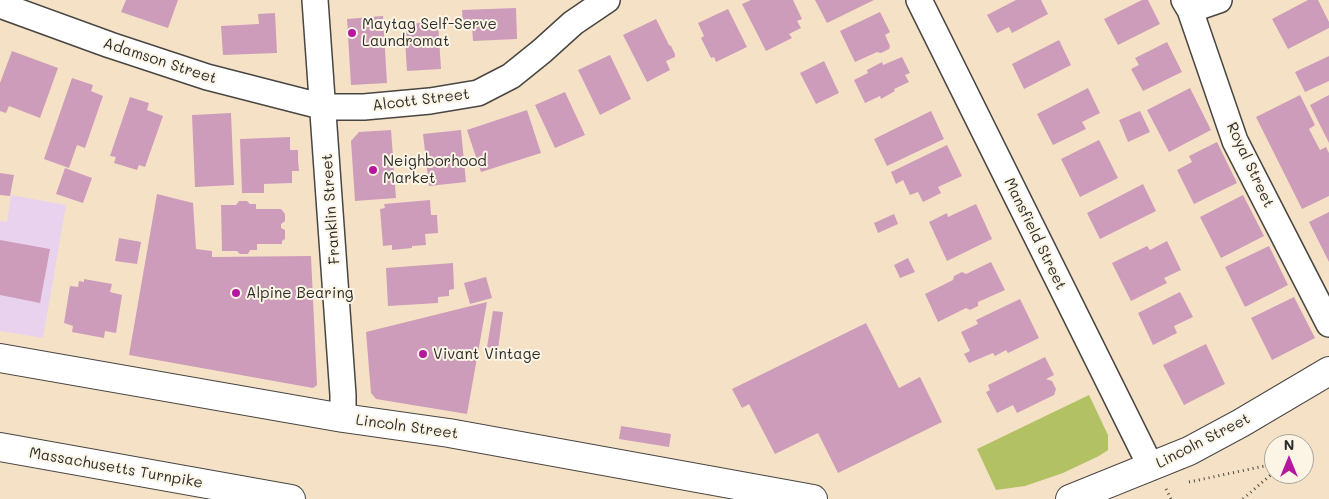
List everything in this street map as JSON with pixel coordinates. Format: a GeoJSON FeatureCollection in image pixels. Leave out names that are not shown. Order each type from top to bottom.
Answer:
{"type":"FeatureCollection","features":[{"type":"Feature","properties":{"kind":"main road","name":"Lincoln Street"},"geometry":{"type":"LineString","coordinates":[[0,358],[343,418],[449,433],[814,499]]}},
{"type":"Feature","properties":{"kind":"main road","name":"Lincoln Street"},"geometry":{"type":"LineString","coordinates":[[1070,499],[1157,476],[1189,451],[1329,371]]}},
{"type":"Feature","properties":{"kind":"main road","name":"Massachusetts Turnpike"},"geometry":{"type":"LineString","coordinates":[[0,447],[291,499]]}},
{"type":"Feature","properties":{"kind":"street","name":"Franklin Street"},"geometry":{"type":"LineString","coordinates":[[315,0],[324,107],[343,418]]}},
{"type":"Feature","properties":{"kind":"street","name":"Alcott Street"},"geometry":{"type":"LineString","coordinates":[[324,107],[364,107],[430,101],[478,93],[511,76],[573,23],[607,0]]}},
{"type":"Feature","properties":{"kind":"street","name":"Mansfield Street"},"geometry":{"type":"LineString","coordinates":[[919,0],[1157,476]]}},
{"type":"Feature","properties":{"kind":"street"},"geometry":{"type":"LineString","coordinates":[[1187,5],[1218,0]]}},
{"type":"Feature","properties":{"kind":"street","name":"Adamson Street"},"geometry":{"type":"LineString","coordinates":[[0,5],[110,46],[207,77],[324,107]]}},
{"type":"Feature","properties":{"kind":"street","name":"Royal Street"},"geometry":{"type":"LineString","coordinates":[[1187,5],[1235,141],[1329,324]]}},
{"type":"Feature","properties":{"kind":"path"},"geometry":{"type":"LineString","coordinates":[[1182,483],[1264,466]]}},
{"type":"Feature","properties":{"kind":"path"},"geometry":{"type":"LineString","coordinates":[[1157,476],[1171,499]]}},
{"type":"Feature","properties":{"kind":"path"},"geometry":{"type":"LineString","coordinates":[[1243,499],[1264,481]]}},
{"type":"Feature","properties":{"kind":"shaded area"},"geometry":{"type":"Polygon","coordinates":[[[11,195],[66,205],[43,338],[0,331],[0,221],[7,222],[11,195]]]}},
{"type":"Feature","properties":{"kind":"green space"},"geometry":{"type":"Polygon","coordinates":[[[1089,395],[1108,435],[1108,450],[1063,473],[1025,486],[996,490],[977,449],[1089,395]]]}},
{"type":"Feature","properties":{"kind":"building"},"geometry":{"type":"Polygon","coordinates":[[[126,0],[178,0],[168,28],[121,12],[126,0]]]}},
{"type":"Feature","properties":{"kind":"building"},"geometry":{"type":"Polygon","coordinates":[[[751,0],[793,0],[802,19],[797,21],[801,28],[789,34],[792,38],[766,51],[742,4],[751,0]]]}},
{"type":"Feature","properties":{"kind":"building"},"geometry":{"type":"Polygon","coordinates":[[[815,0],[874,0],[827,23],[815,0]]]}},
{"type":"Feature","properties":{"kind":"building"},"geometry":{"type":"Polygon","coordinates":[[[1016,0],[1041,0],[1048,14],[1012,33],[1009,27],[997,33],[987,15],[1016,0]]]}},
{"type":"Feature","properties":{"kind":"building"},"geometry":{"type":"Polygon","coordinates":[[[1142,0],[1148,0],[1160,24],[1118,45],[1104,19],[1142,0]]]}},
{"type":"Feature","properties":{"kind":"building"},"geometry":{"type":"Polygon","coordinates":[[[1308,0],[1318,0],[1329,22],[1329,28],[1288,49],[1272,19],[1308,0]]]}},
{"type":"Feature","properties":{"kind":"building"},"geometry":{"type":"Polygon","coordinates":[[[516,8],[517,39],[473,41],[472,26],[463,26],[462,10],[516,8]]]}},
{"type":"Feature","properties":{"kind":"building"},"geometry":{"type":"Polygon","coordinates":[[[728,9],[747,47],[716,62],[714,57],[711,58],[701,38],[704,36],[698,23],[728,9]]]}},
{"type":"Feature","properties":{"kind":"building"},"geometry":{"type":"Polygon","coordinates":[[[880,12],[890,32],[885,35],[890,46],[889,49],[855,62],[840,31],[880,12]]]}},
{"type":"Feature","properties":{"kind":"building"},"geometry":{"type":"Polygon","coordinates":[[[275,13],[277,53],[223,55],[221,26],[259,24],[258,14],[275,13]]]}},
{"type":"Feature","properties":{"kind":"building"},"geometry":{"type":"Polygon","coordinates":[[[383,16],[387,83],[351,85],[347,19],[383,16]]]}},
{"type":"Feature","properties":{"kind":"building"},"geometry":{"type":"Polygon","coordinates":[[[656,19],[675,57],[666,61],[670,70],[647,82],[623,35],[656,19]]]}},
{"type":"Feature","properties":{"kind":"building"},"geometry":{"type":"Polygon","coordinates":[[[438,22],[441,69],[407,71],[404,24],[438,22]]]}},
{"type":"Feature","properties":{"kind":"building"},"geometry":{"type":"Polygon","coordinates":[[[1059,40],[1071,65],[1024,89],[1012,64],[1059,40]]]}},
{"type":"Feature","properties":{"kind":"building"},"geometry":{"type":"Polygon","coordinates":[[[1167,42],[1182,72],[1143,91],[1131,69],[1139,65],[1135,58],[1167,42]]]}},
{"type":"Feature","properties":{"kind":"building"},"geometry":{"type":"Polygon","coordinates":[[[12,51],[58,68],[40,118],[9,106],[6,113],[0,111],[0,83],[12,51]]]}},
{"type":"Feature","properties":{"kind":"building"},"geometry":{"type":"Polygon","coordinates":[[[610,55],[631,99],[600,115],[578,70],[610,55]]]}},
{"type":"Feature","properties":{"kind":"building"},"geometry":{"type":"Polygon","coordinates":[[[1329,56],[1329,81],[1305,92],[1295,72],[1329,56]]]}},
{"type":"Feature","properties":{"kind":"building"},"geometry":{"type":"Polygon","coordinates":[[[902,57],[910,73],[905,75],[909,82],[894,89],[895,91],[881,99],[880,96],[865,103],[854,80],[868,73],[867,70],[882,62],[883,65],[902,57]]]}},
{"type":"Feature","properties":{"kind":"building"},"geometry":{"type":"Polygon","coordinates":[[[824,61],[839,93],[816,104],[800,73],[824,61]]]}},
{"type":"Feature","properties":{"kind":"building"},"geometry":{"type":"Polygon","coordinates":[[[72,78],[93,85],[91,91],[103,96],[85,148],[77,145],[69,168],[44,159],[72,78]]]}},
{"type":"Feature","properties":{"kind":"building"},"geometry":{"type":"Polygon","coordinates":[[[1088,88],[1100,113],[1082,122],[1086,129],[1053,145],[1037,114],[1088,88]]]}},
{"type":"Feature","properties":{"kind":"building"},"geometry":{"type":"Polygon","coordinates":[[[1190,88],[1211,130],[1169,152],[1147,110],[1190,88]]]}},
{"type":"Feature","properties":{"kind":"building"},"geometry":{"type":"Polygon","coordinates":[[[565,92],[585,135],[555,148],[535,105],[565,92]]]}},
{"type":"Feature","properties":{"kind":"building"},"geometry":{"type":"Polygon","coordinates":[[[1300,95],[1315,125],[1309,129],[1320,150],[1326,147],[1329,153],[1329,196],[1302,209],[1256,117],[1300,95]]]}},
{"type":"Feature","properties":{"kind":"building"},"geometry":{"type":"Polygon","coordinates":[[[1329,95],[1329,143],[1310,105],[1329,95]]]}},
{"type":"Feature","properties":{"kind":"building"},"geometry":{"type":"Polygon","coordinates":[[[130,97],[149,103],[147,110],[163,116],[145,167],[139,165],[137,170],[114,163],[116,157],[110,156],[130,97]]]}},
{"type":"Feature","properties":{"kind":"building"},"geometry":{"type":"Polygon","coordinates":[[[527,110],[541,153],[481,172],[467,130],[527,110]]]}},
{"type":"Feature","properties":{"kind":"building"},"geometry":{"type":"Polygon","coordinates":[[[931,111],[944,139],[887,166],[874,139],[931,111]]]}},
{"type":"Feature","properties":{"kind":"building"},"geometry":{"type":"Polygon","coordinates":[[[1140,111],[1150,132],[1128,142],[1119,120],[1140,111]]]}},
{"type":"Feature","properties":{"kind":"building"},"geometry":{"type":"Polygon","coordinates":[[[231,113],[234,185],[195,187],[192,115],[231,113]]]}},
{"type":"Feature","properties":{"kind":"building","name":"Neighborhood Market"},"geometry":{"type":"Polygon","coordinates":[[[391,130],[396,198],[355,201],[351,141],[359,132],[391,130]]]}},
{"type":"Feature","properties":{"kind":"building"},"geometry":{"type":"Polygon","coordinates":[[[461,130],[466,182],[429,186],[423,134],[461,130]]]}},
{"type":"Feature","properties":{"kind":"building"},"geometry":{"type":"Polygon","coordinates":[[[290,137],[290,150],[298,150],[299,171],[292,171],[292,183],[264,184],[264,193],[242,193],[240,139],[290,137]]]}},
{"type":"Feature","properties":{"kind":"building"},"geometry":{"type":"Polygon","coordinates":[[[1099,140],[1118,178],[1080,197],[1061,159],[1099,140]]]}},
{"type":"Feature","properties":{"kind":"building"},"geometry":{"type":"Polygon","coordinates":[[[1217,142],[1237,183],[1194,204],[1177,170],[1192,162],[1189,156],[1217,142]]]}},
{"type":"Feature","properties":{"kind":"building"},"geometry":{"type":"Polygon","coordinates":[[[947,145],[962,176],[938,187],[941,193],[923,202],[918,192],[910,195],[903,180],[896,184],[891,172],[947,145]]]}},
{"type":"Feature","properties":{"kind":"building"},"geometry":{"type":"Polygon","coordinates":[[[65,168],[92,178],[83,203],[56,194],[65,168]]]}},
{"type":"Feature","properties":{"kind":"building"},"geometry":{"type":"Polygon","coordinates":[[[0,173],[14,175],[10,196],[0,195],[0,173]]]}},
{"type":"Feature","properties":{"kind":"building"},"geometry":{"type":"Polygon","coordinates":[[[1143,184],[1156,211],[1100,239],[1087,213],[1143,184]]]}},
{"type":"Feature","properties":{"kind":"building"},"geometry":{"type":"Polygon","coordinates":[[[157,194],[193,203],[196,249],[212,251],[212,257],[311,256],[317,385],[313,388],[129,355],[157,194]]]}},
{"type":"Feature","properties":{"kind":"building"},"geometry":{"type":"Polygon","coordinates":[[[1243,195],[1264,236],[1221,258],[1200,217],[1243,195]]]}},
{"type":"Feature","properties":{"kind":"building"},"geometry":{"type":"Polygon","coordinates":[[[430,200],[431,215],[437,215],[438,233],[425,234],[426,245],[392,250],[392,245],[383,246],[380,209],[385,208],[384,204],[430,200]]]}},
{"type":"Feature","properties":{"kind":"building"},"geometry":{"type":"Polygon","coordinates":[[[239,201],[256,204],[256,209],[281,209],[285,214],[285,221],[281,224],[281,228],[285,230],[285,239],[282,241],[282,244],[257,244],[257,250],[250,250],[248,254],[240,254],[237,251],[222,251],[221,205],[236,205],[239,201]]]}},
{"type":"Feature","properties":{"kind":"building"},"geometry":{"type":"Polygon","coordinates":[[[976,204],[992,239],[947,261],[929,222],[947,213],[948,217],[976,204]]]}},
{"type":"Feature","properties":{"kind":"building"},"geometry":{"type":"Polygon","coordinates":[[[1329,212],[1329,262],[1309,222],[1329,212]]]}},
{"type":"Feature","properties":{"kind":"building"},"geometry":{"type":"Polygon","coordinates":[[[894,214],[898,224],[878,233],[874,223],[894,214]]]}},
{"type":"Feature","properties":{"kind":"building"},"geometry":{"type":"Polygon","coordinates":[[[119,238],[141,242],[137,264],[115,261],[119,238]]]}},
{"type":"Feature","properties":{"kind":"building"},"geometry":{"type":"Polygon","coordinates":[[[0,240],[50,249],[40,303],[0,295],[0,240]]]}},
{"type":"Feature","properties":{"kind":"building"},"geometry":{"type":"Polygon","coordinates":[[[1167,241],[1181,270],[1164,278],[1167,283],[1131,301],[1112,263],[1147,246],[1150,250],[1167,241]]]}},
{"type":"Feature","properties":{"kind":"building"},"geometry":{"type":"Polygon","coordinates":[[[1269,246],[1288,285],[1245,307],[1225,267],[1269,246]]]}},
{"type":"Feature","properties":{"kind":"building"},"geometry":{"type":"Polygon","coordinates":[[[908,258],[915,272],[900,278],[894,265],[908,258]]]}},
{"type":"Feature","properties":{"kind":"building"},"geometry":{"type":"Polygon","coordinates":[[[991,262],[1005,290],[978,302],[978,306],[970,310],[966,308],[938,322],[925,294],[953,280],[954,276],[962,272],[966,274],[991,262]]]}},
{"type":"Feature","properties":{"kind":"building"},"geometry":{"type":"Polygon","coordinates":[[[453,263],[454,289],[449,290],[449,296],[438,297],[438,303],[388,306],[386,268],[453,263]]]}},
{"type":"Feature","properties":{"kind":"building"},"geometry":{"type":"Polygon","coordinates":[[[486,277],[492,298],[470,304],[464,283],[486,277]]]}},
{"type":"Feature","properties":{"kind":"building"},"geometry":{"type":"Polygon","coordinates":[[[84,279],[112,284],[110,292],[122,295],[116,333],[105,331],[104,338],[72,332],[73,326],[64,323],[70,286],[78,287],[79,281],[84,282],[84,279]]]}},
{"type":"Feature","properties":{"kind":"building"},"geometry":{"type":"Polygon","coordinates":[[[1180,292],[1193,317],[1174,326],[1177,333],[1153,345],[1138,313],[1180,292]]]}},
{"type":"Feature","properties":{"kind":"building"},"geometry":{"type":"Polygon","coordinates":[[[1294,297],[1315,338],[1272,360],[1251,318],[1294,297]]]}},
{"type":"Feature","properties":{"kind":"building"},"geometry":{"type":"Polygon","coordinates":[[[1020,299],[1039,338],[1008,353],[1006,350],[995,356],[993,353],[969,363],[964,354],[970,351],[961,332],[978,324],[976,320],[1020,299]]]}},
{"type":"Feature","properties":{"kind":"building","name":"Vivant Vintage"},"geometry":{"type":"Polygon","coordinates":[[[487,302],[467,414],[376,399],[371,393],[366,332],[487,302]]]}},
{"type":"Feature","properties":{"kind":"building"},"geometry":{"type":"Polygon","coordinates":[[[493,311],[503,312],[498,349],[487,347],[493,311]]]}},
{"type":"Feature","properties":{"kind":"building"},"geometry":{"type":"Polygon","coordinates":[[[866,323],[899,388],[920,377],[942,422],[838,473],[818,433],[775,454],[749,404],[742,408],[732,389],[866,323]]]}},
{"type":"Feature","properties":{"kind":"building"},"geometry":{"type":"Polygon","coordinates":[[[1206,344],[1225,384],[1184,405],[1163,365],[1206,344]]]}},
{"type":"Feature","properties":{"kind":"building"},"geometry":{"type":"Polygon","coordinates":[[[1045,357],[1054,375],[1046,379],[1052,381],[1056,389],[1054,395],[1017,413],[1013,405],[997,413],[986,392],[990,390],[988,385],[1045,357]]]}},
{"type":"Feature","properties":{"kind":"building"},"geometry":{"type":"Polygon","coordinates":[[[621,426],[671,434],[669,447],[619,439],[621,426]]]}},
{"type":"Feature","properties":{"kind":"place","name":"Maytag Self-Serve Laundromat"},"geometry":{"type":"Point","coordinates":[352,33]}},
{"type":"Feature","properties":{"kind":"place","name":"Neighborhood Market"},"geometry":{"type":"Point","coordinates":[373,170]}},
{"type":"Feature","properties":{"kind":"place","name":"Alpine Bearing"},"geometry":{"type":"Point","coordinates":[236,293]}},
{"type":"Feature","properties":{"kind":"place","name":"Vivant Vintage"},"geometry":{"type":"Point","coordinates":[423,354]}}]}
